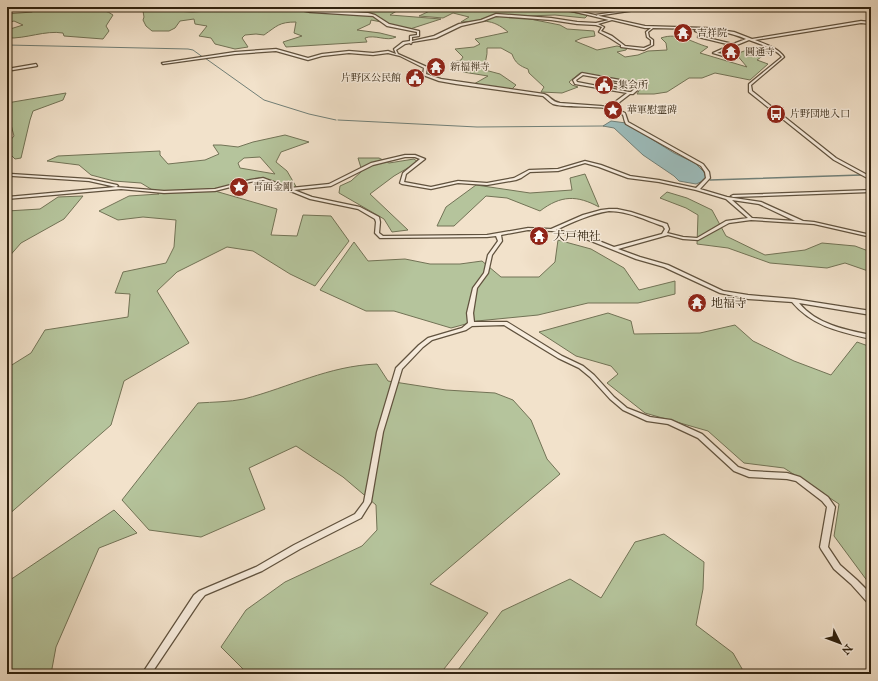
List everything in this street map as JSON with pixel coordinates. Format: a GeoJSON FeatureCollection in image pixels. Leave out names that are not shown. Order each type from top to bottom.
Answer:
{"type":"FeatureCollection","features":[{"type":"Feature","properties":{"kind":"street"},"geometry":{"type":"LineString","coordinates":[[287,7],[310,11],[371,14],[388,25],[418,32],[418,35],[411,37],[411,42]]}},
{"type":"Feature","properties":{"kind":"street"},"geometry":{"type":"LineString","coordinates":[[534,7],[558,7],[652,28],[730,32],[769,46],[783,56],[750,85],[749,89],[751,93],[834,159],[871,179]]}},
{"type":"Feature","properties":{"kind":"street"},"geometry":{"type":"LineString","coordinates":[[643,7],[648,8]]}},
{"type":"Feature","properties":{"kind":"street"},"geometry":{"type":"LineString","coordinates":[[593,15],[655,7]]}},
{"type":"Feature","properties":{"kind":"street"},"geometry":{"type":"LineString","coordinates":[[612,20],[596,24],[496,15],[488,19],[460,25],[435,37],[400,45],[395,50],[397,54],[426,68],[424,74],[440,80],[486,88],[544,95],[551,102],[559,104],[584,105],[616,110],[624,115],[627,123],[702,165],[707,172],[708,178],[697,189]]}},
{"type":"Feature","properties":{"kind":"street"},"geometry":{"type":"LineString","coordinates":[[752,40],[871,22]]}},
{"type":"Feature","properties":{"kind":"street"},"geometry":{"type":"LineString","coordinates":[[596,24],[602,27],[600,31],[601,33],[611,37],[624,46],[622,46],[644,49],[652,45],[652,40],[648,37],[647,32],[652,28]]}},
{"type":"Feature","properties":{"kind":"street"},"geometry":{"type":"LineString","coordinates":[[694,29],[700,33],[698,36],[734,45]]}},
{"type":"Feature","properties":{"kind":"street"},"geometry":{"type":"LineString","coordinates":[[723,56],[714,53],[748,38]]}},
{"type":"Feature","properties":{"kind":"street"},"geometry":{"type":"LineString","coordinates":[[163,63],[235,53],[276,50],[308,59],[322,55],[349,52],[373,54],[388,52],[403,57]]}},
{"type":"Feature","properties":{"kind":"street"},"geometry":{"type":"LineString","coordinates":[[7,70],[36,65]]}},
{"type":"Feature","properties":{"kind":"street"},"geometry":{"type":"LineString","coordinates":[[616,110],[614,106],[616,103],[632,93],[641,85],[582,74],[574,80],[576,83],[630,93]]}},
{"type":"Feature","properties":{"kind":"street"},"geometry":{"type":"LineString","coordinates":[[586,85],[597,76]]}},
{"type":"Feature","properties":{"kind":"street"},"geometry":{"type":"LineString","coordinates":[[616,91],[626,82]]}},
{"type":"Feature","properties":{"kind":"street"},"geometry":{"type":"LineString","coordinates":[[610,84],[621,86]]}},
{"type":"Feature","properties":{"kind":"street"},"geometry":{"type":"LineString","coordinates":[[286,189],[330,185],[372,164],[410,156],[420,157],[423,159],[404,174],[402,183],[430,188],[458,182],[487,184],[515,179],[529,171],[558,170],[585,162],[629,177],[697,189],[727,198],[760,203],[802,222]]}},
{"type":"Feature","properties":{"kind":"street"},"geometry":{"type":"LineString","coordinates":[[13,175],[89,180],[121,188]]}},
{"type":"Feature","properties":{"kind":"street"},"geometry":{"type":"LineString","coordinates":[[7,198],[92,189],[121,188],[164,192],[215,190],[263,179],[311,198],[359,208],[377,218],[377,233],[382,237],[395,238],[498,234],[528,230],[552,230],[587,238],[638,258],[670,268],[722,292],[748,297],[794,301],[871,313]]}},
{"type":"Feature","properties":{"kind":"street"},"geometry":{"type":"LineString","coordinates":[[727,198],[732,196],[871,191]]}},
{"type":"Feature","properties":{"kind":"street"},"geometry":{"type":"LineString","coordinates":[[727,198],[751,219]]}},
{"type":"Feature","properties":{"kind":"street"},"geometry":{"type":"LineString","coordinates":[[552,230],[591,214],[618,210],[665,225],[667,229],[664,235]]}},
{"type":"Feature","properties":{"kind":"street"},"geometry":{"type":"LineString","coordinates":[[614,248],[672,234],[683,238],[698,239],[728,222],[751,219],[802,222],[871,236]]}},
{"type":"Feature","properties":{"kind":"street"},"geometry":{"type":"LineString","coordinates":[[471,324],[470,313],[475,288],[486,273],[490,255],[500,241],[498,234]]}},
{"type":"Feature","properties":{"kind":"street"},"geometry":{"type":"LineString","coordinates":[[794,301],[799,309],[828,326],[871,337]]}},
{"type":"Feature","properties":{"kind":"street"},"geometry":{"type":"LineString","coordinates":[[146,674],[196,598],[202,593],[260,569],[297,547],[351,520],[363,510],[370,490],[380,432],[399,368],[426,342],[436,337],[464,329],[471,324],[505,324],[560,357],[581,367],[625,409],[649,418],[669,422],[700,436],[736,469],[749,474],[787,476],[798,479],[825,499],[831,508],[824,547],[837,567],[871,600]]}},
{"type":"Feature","properties":{"kind":"green space"},"geometry":{"type":"Polygon","coordinates":[[[39,7],[74,7],[83,10],[104,11],[113,15],[106,26],[109,31],[103,39],[64,36],[63,33],[56,32],[7,38],[7,30],[23,25],[14,21],[7,23],[7,14],[32,12],[39,7]]]}},
{"type":"Feature","properties":{"kind":"green space"},"geometry":{"type":"Polygon","coordinates":[[[160,7],[160,10],[192,12],[244,9],[275,11],[290,9],[288,7],[311,7],[336,11],[348,7],[345,10],[361,10],[368,7],[400,9],[390,15],[441,19],[410,29],[371,20],[370,24],[357,30],[396,37],[389,39],[369,37],[365,38],[367,42],[286,47],[283,42],[302,36],[294,33],[296,22],[286,23],[278,25],[264,35],[245,35],[242,38],[248,47],[235,49],[215,44],[211,38],[199,36],[207,26],[195,24],[194,19],[180,21],[175,28],[169,31],[152,31],[146,26],[143,20],[143,11],[136,8],[160,7]]]}},
{"type":"Feature","properties":{"kind":"green space"},"geometry":{"type":"Polygon","coordinates":[[[461,7],[560,10],[588,15],[585,18],[555,15],[527,16],[525,18],[560,25],[567,29],[594,31],[595,36],[582,38],[575,41],[597,50],[617,46],[627,48],[626,50],[617,52],[625,57],[638,55],[648,51],[667,50],[666,43],[661,38],[673,36],[684,38],[708,47],[700,53],[747,67],[736,54],[747,50],[768,52],[757,60],[768,64],[750,80],[715,73],[702,78],[689,78],[667,92],[654,94],[637,94],[643,84],[580,73],[569,82],[578,87],[562,93],[541,92],[544,87],[529,73],[528,69],[516,62],[512,54],[501,48],[487,48],[485,70],[500,74],[516,85],[512,89],[507,89],[474,84],[488,76],[463,72],[454,62],[461,60],[463,57],[455,49],[474,47],[480,44],[475,39],[508,32],[492,22],[461,22],[469,17],[453,13],[443,18],[419,16],[436,8],[461,7]]]}},
{"type":"Feature","properties":{"kind":"green space"},"geometry":{"type":"Polygon","coordinates":[[[66,93],[63,100],[33,111],[21,158],[15,159],[7,151],[7,144],[14,136],[10,121],[7,121],[7,103],[66,93]]]}},
{"type":"Feature","properties":{"kind":"green space"},"geometry":{"type":"Polygon","coordinates":[[[285,135],[309,142],[281,152],[276,162],[287,171],[298,190],[259,178],[215,191],[277,209],[271,235],[297,236],[303,215],[331,216],[349,241],[315,286],[290,274],[253,251],[227,247],[177,272],[157,291],[189,343],[124,381],[111,425],[7,516],[7,368],[31,353],[45,330],[128,317],[130,294],[115,293],[123,272],[166,263],[174,247],[176,220],[143,217],[118,220],[99,211],[129,196],[159,194],[141,183],[114,181],[91,175],[79,165],[47,161],[58,156],[160,151],[160,155],[168,164],[205,160],[219,154],[213,145],[238,147],[285,135]],[[260,157],[244,158],[238,163],[240,168],[275,174],[260,157]]]}},
{"type":"Feature","properties":{"kind":"green space"},"geometry":{"type":"Polygon","coordinates":[[[358,158],[379,158],[389,163],[414,159],[418,162],[394,176],[370,194],[408,230],[392,232],[384,219],[339,193],[340,186],[351,181],[362,171],[358,158]]]}},
{"type":"Feature","properties":{"kind":"green space"},"geometry":{"type":"Polygon","coordinates":[[[585,174],[599,207],[583,200],[569,198],[555,202],[540,211],[507,198],[486,196],[454,226],[437,226],[446,207],[476,185],[530,193],[572,190],[570,178],[585,174]]]}},
{"type":"Feature","properties":{"kind":"green space"},"geometry":{"type":"Polygon","coordinates":[[[667,192],[687,198],[712,210],[726,236],[765,255],[805,250],[822,243],[855,246],[871,252],[871,272],[845,263],[827,268],[770,263],[728,248],[697,244],[698,215],[686,208],[660,198],[667,192]]]}},
{"type":"Feature","properties":{"kind":"green space"},"geometry":{"type":"Polygon","coordinates":[[[83,196],[64,219],[21,243],[7,259],[7,211],[40,209],[58,197],[83,196]]]}},
{"type":"Feature","properties":{"kind":"green space"},"geometry":{"type":"Polygon","coordinates":[[[558,240],[591,249],[624,268],[639,290],[675,281],[675,294],[638,303],[588,303],[538,315],[477,321],[451,328],[394,311],[366,311],[320,290],[354,242],[368,261],[405,259],[430,264],[460,264],[482,261],[501,277],[539,277],[555,262],[558,240]]]}},
{"type":"Feature","properties":{"kind":"green space"},"geometry":{"type":"Polygon","coordinates":[[[608,313],[631,321],[634,334],[700,333],[735,325],[753,341],[794,361],[831,375],[857,342],[871,347],[871,586],[834,536],[839,504],[784,468],[744,463],[708,431],[645,413],[607,383],[618,374],[611,366],[576,356],[539,332],[608,313]]]}},
{"type":"Feature","properties":{"kind":"green space"},"geometry":{"type":"Polygon","coordinates":[[[377,364],[388,381],[446,390],[495,393],[513,400],[531,420],[547,459],[560,474],[430,584],[488,613],[440,674],[248,674],[221,647],[246,610],[285,582],[362,546],[377,530],[376,505],[343,477],[296,446],[249,468],[265,509],[201,537],[149,530],[122,500],[198,403],[244,399],[326,373],[377,364]]]}},
{"type":"Feature","properties":{"kind":"green space"},"geometry":{"type":"Polygon","coordinates":[[[114,510],[137,533],[99,548],[56,647],[51,674],[7,674],[7,582],[114,510]]]}},
{"type":"Feature","properties":{"kind":"green space"},"geometry":{"type":"Polygon","coordinates":[[[664,534],[704,562],[703,589],[696,625],[733,653],[745,674],[455,674],[502,611],[570,579],[601,598],[635,542],[664,534]]]}},
{"type":"Feature","properties":{"kind":"water"},"geometry":{"type":"Polygon","coordinates":[[[611,121],[626,123],[674,153],[695,163],[704,172],[706,178],[696,184],[679,181],[643,155],[614,128],[603,126],[611,121]]]}},
{"type":"Feature","properties":{"kind":"waterway"},"geometry":{"type":"LineString","coordinates":[[7,45],[188,49],[193,50],[204,58]]}},
{"type":"Feature","properties":{"kind":"waterway"},"geometry":{"type":"LineString","coordinates":[[205,58],[264,100],[309,114],[336,120]]}},
{"type":"Feature","properties":{"kind":"waterway"},"geometry":{"type":"LineString","coordinates":[[338,120],[477,127],[604,126]]}},
{"type":"Feature","properties":{"kind":"waterway"},"geometry":{"type":"LineString","coordinates":[[864,174],[871,174]]}},
{"type":"Feature","properties":{"kind":"waterway"},"geometry":{"type":"LineString","coordinates":[[710,180],[861,175]]}},
{"type":"Feature","properties":{"kind":"place","name":"吉祥院"},"geometry":{"type":"Point","coordinates":[683,33]}},
{"type":"Feature","properties":{"kind":"place","name":"圓通寺"},"geometry":{"type":"Point","coordinates":[731,52]}},
{"type":"Feature","properties":{"kind":"place","name":"新福禅寺"},"geometry":{"type":"Point","coordinates":[436,67]}},
{"type":"Feature","properties":{"kind":"place","name":"片野区公民館"},"geometry":{"type":"Point","coordinates":[415,78]}},
{"type":"Feature","properties":{"kind":"place","name":"集会所"},"geometry":{"type":"Point","coordinates":[604,85]}},
{"type":"Feature","properties":{"kind":"place","name":"華軍慰霊碑"},"geometry":{"type":"Point","coordinates":[613,110]}},
{"type":"Feature","properties":{"kind":"place","name":"片野団地入口"},"geometry":{"type":"Point","coordinates":[776,114]}},
{"type":"Feature","properties":{"kind":"place","name":"青面金剛"},"geometry":{"type":"Point","coordinates":[239,187]}},
{"type":"Feature","properties":{"kind":"place","name":"大戸神社"},"geometry":{"type":"Point","coordinates":[539,236]}},
{"type":"Feature","properties":{"kind":"place","name":"地福寺"},"geometry":{"type":"Point","coordinates":[697,303]}}]}
